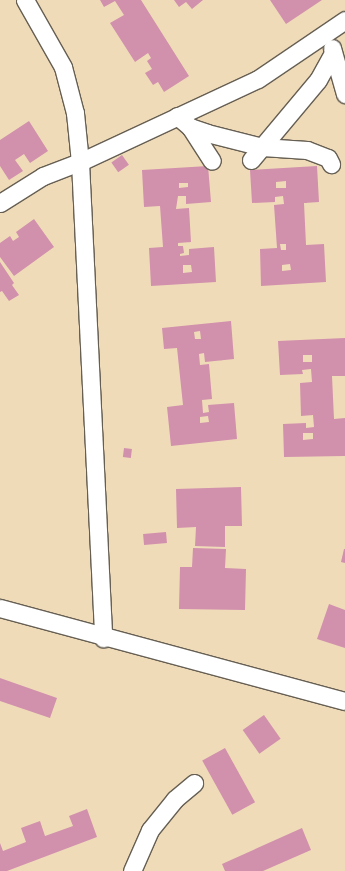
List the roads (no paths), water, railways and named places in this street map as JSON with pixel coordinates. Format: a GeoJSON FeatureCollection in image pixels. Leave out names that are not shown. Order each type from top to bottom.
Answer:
{"type":"FeatureCollection","features":[{"type":"Feature","properties":{"kind":"street"},"geometry":{"type":"LineString","coordinates":[[25,0],[63,67],[75,113],[80,162],[103,638]]}},
{"type":"Feature","properties":{"kind":"street"},"geometry":{"type":"LineString","coordinates":[[0,203],[43,176],[80,162],[258,79],[345,20]]}},
{"type":"Feature","properties":{"kind":"street"},"geometry":{"type":"LineString","coordinates":[[327,32],[345,94]]}},
{"type":"Feature","properties":{"kind":"street"},"geometry":{"type":"LineString","coordinates":[[256,154],[318,80],[333,53]]}},
{"type":"Feature","properties":{"kind":"street"},"geometry":{"type":"LineString","coordinates":[[177,116],[190,127],[212,161]]}},
{"type":"Feature","properties":{"kind":"street"},"geometry":{"type":"LineString","coordinates":[[190,127],[256,154],[307,150],[328,158],[332,164]]}},
{"type":"Feature","properties":{"kind":"street"},"geometry":{"type":"LineString","coordinates":[[0,608],[103,638],[345,701]]}},
{"type":"Feature","properties":{"kind":"street"},"geometry":{"type":"LineString","coordinates":[[132,871],[150,830],[175,800],[194,783]]}}]}
